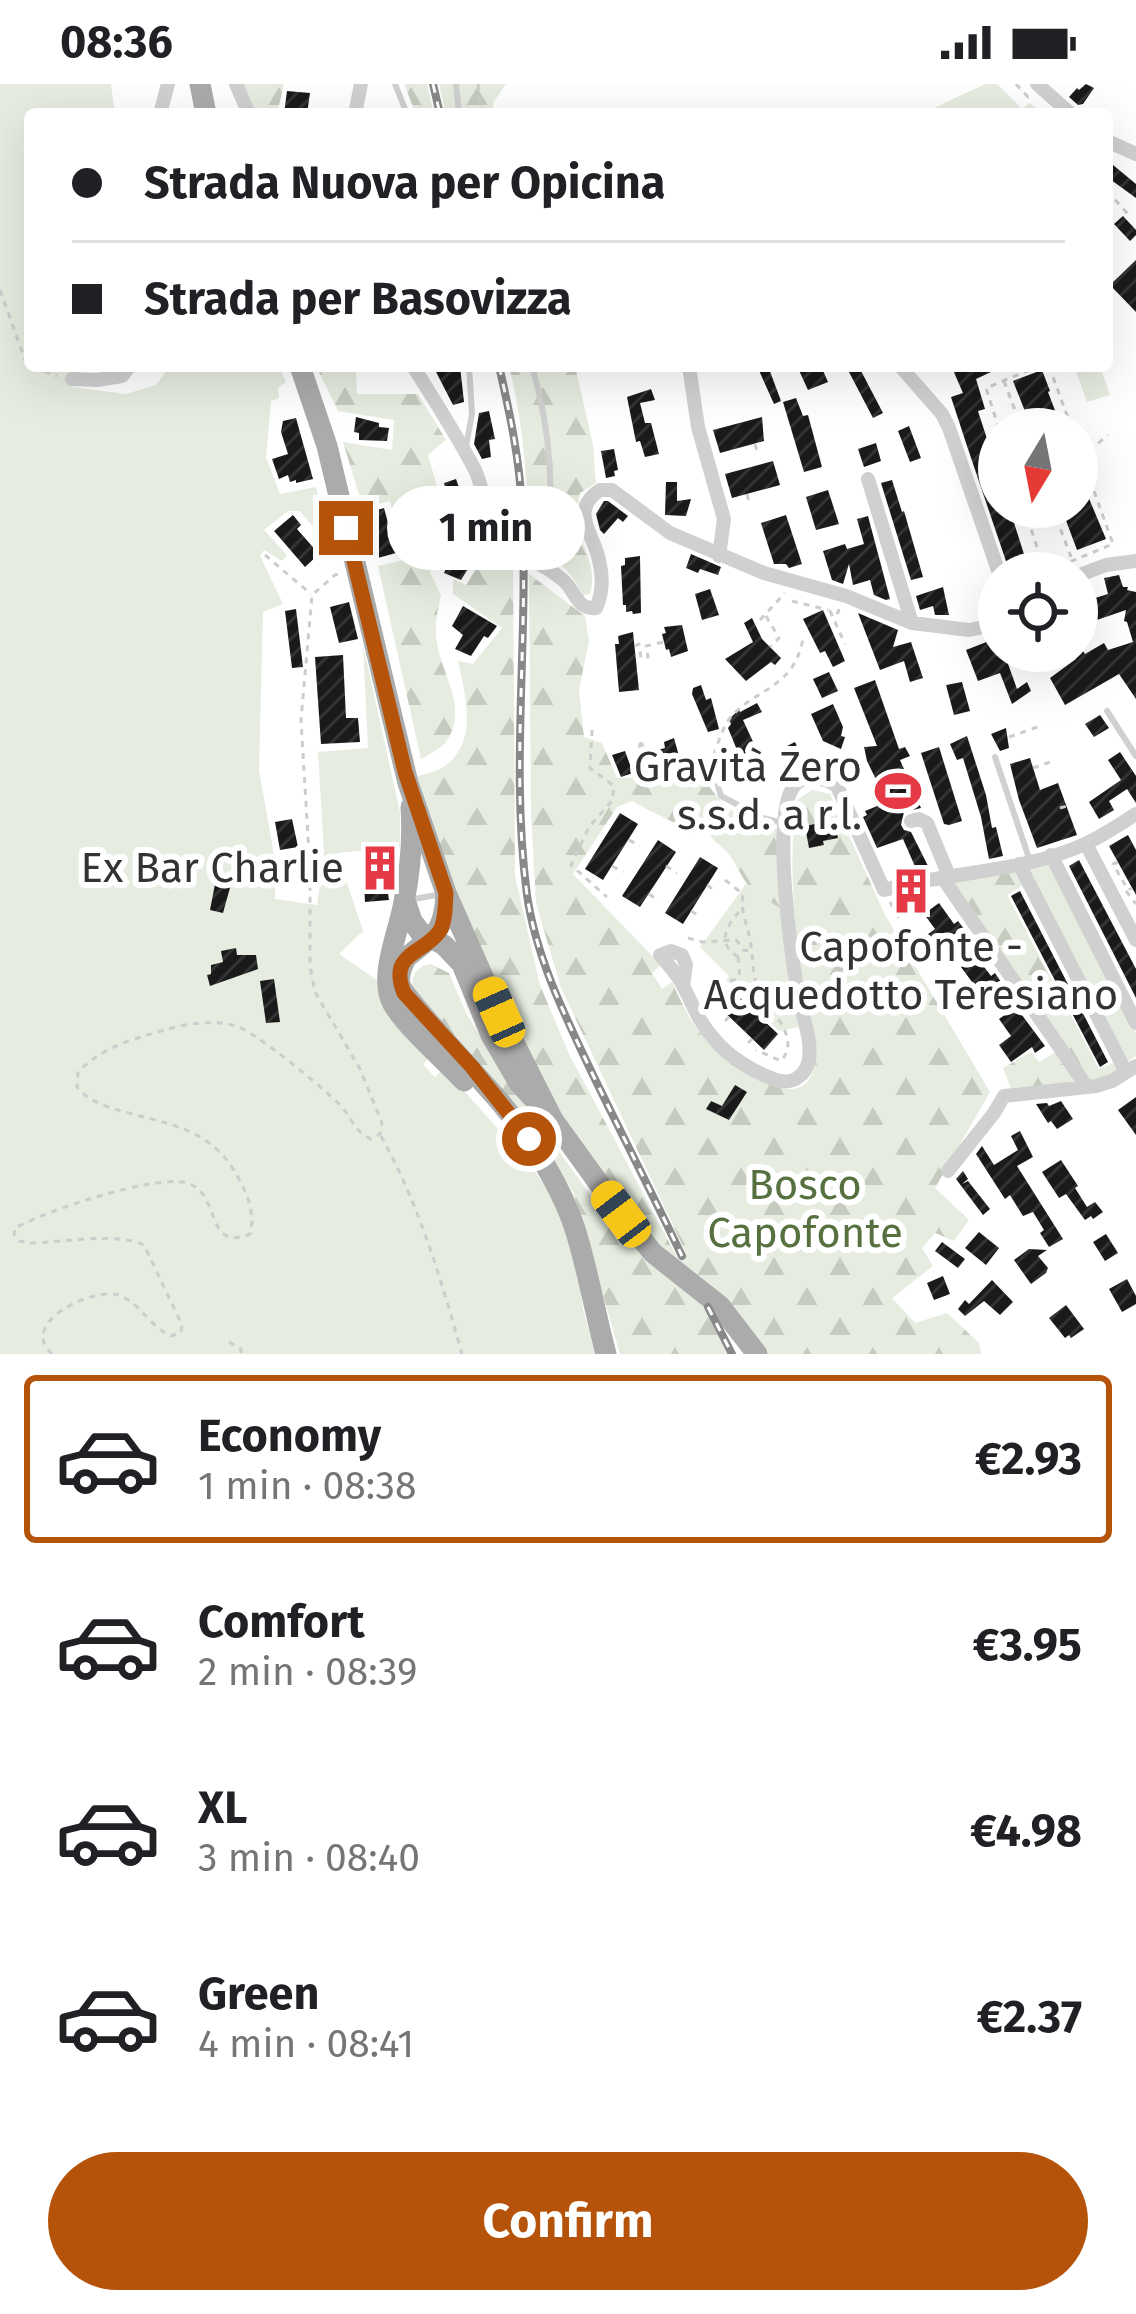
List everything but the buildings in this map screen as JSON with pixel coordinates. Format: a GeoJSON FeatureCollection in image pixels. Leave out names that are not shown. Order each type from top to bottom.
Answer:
{"type":"FeatureCollection","features":[{"type":"Feature","properties":{"kind":"main road"},"geometry":{"type":"LineString","coordinates":[[302,372],[327,446],[408,783],[446,893],[553,1120]]}},
{"type":"Feature","properties":{"kind":"main road"},"geometry":{"type":"LineString","coordinates":[[408,783],[411,838],[397,963],[400,984],[529,1139],[574,1224],[606,1354]]}},
{"type":"Feature","properties":{"kind":"main road"},"geometry":{"type":"LineString","coordinates":[[397,963],[439,932],[446,893]]}},
{"type":"Feature","properties":{"kind":"main road"},"geometry":{"type":"LineString","coordinates":[[405,900],[420,932],[456,955],[500,1053],[519,1083],[553,1120],[653,1252],[720,1306],[757,1354]]}},
{"type":"Feature","properties":{"kind":"main road"},"geometry":{"type":"LineString","coordinates":[[431,939],[446,938],[475,957]]}},
{"type":"Feature","properties":{"kind":"main road"},"geometry":{"type":"LineString","coordinates":[[397,963],[428,955],[443,957],[461,974],[476,1000]]}},
{"type":"Feature","properties":{"kind":"street"},"geometry":{"type":"LineString","coordinates":[[1036,84],[1064,108]]}},
{"type":"Feature","properties":{"kind":"street"},"geometry":{"type":"LineString","coordinates":[[72,379],[125,372]]}},
{"type":"Feature","properties":{"kind":"street"},"geometry":{"type":"LineString","coordinates":[[417,372],[474,470],[503,540],[571,587],[583,607],[596,608],[601,591],[599,560],[585,505],[600,490],[612,490],[670,533],[764,574],[854,599],[912,622],[978,628]]}},
{"type":"Feature","properties":{"kind":"street"},"geometry":{"type":"LineString","coordinates":[[690,372],[698,427],[724,519],[719,556]]}},
{"type":"Feature","properties":{"kind":"street"},"geometry":{"type":"LineString","coordinates":[[905,372],[950,428],[992,552]]}},
{"type":"Feature","properties":{"kind":"street"},"geometry":{"type":"LineString","coordinates":[[868,479],[912,622]]}},
{"type":"Feature","properties":{"kind":"street"},"geometry":{"type":"LineString","coordinates":[[1098,568],[1136,561]]}},
{"type":"Feature","properties":{"kind":"street"},"geometry":{"type":"LineString","coordinates":[[683,986],[701,1023],[724,1050],[774,1079],[795,1080],[804,1074],[809,1045],[788,922],[785,824],[794,786],[814,777],[837,786],[884,890],[1051,855],[1086,844],[1136,814]]}},
{"type":"Feature","properties":{"kind":"street"},"geometry":{"type":"LineString","coordinates":[[911,821],[927,823],[946,877],[1087,1088]]}},
{"type":"Feature","properties":{"kind":"street"},"geometry":{"type":"LineString","coordinates":[[1086,844],[1136,940]]}},
{"type":"Feature","properties":{"kind":"street"},"geometry":{"type":"LineString","coordinates":[[1051,855],[1136,1023]]}},
{"type":"Feature","properties":{"kind":"street"},"geometry":{"type":"LineString","coordinates":[[948,1171],[1004,1096],[1087,1088],[1131,1069],[1025,862]]}},
{"type":"Feature","properties":{"kind":"lane"},"geometry":{"type":"LineString","coordinates":[[464,453],[472,414],[469,372]]}},
{"type":"Feature","properties":{"kind":"lane"},"geometry":{"type":"LineString","coordinates":[[534,372],[550,444],[546,567]]}},
{"type":"Feature","properties":{"kind":"lane"},"geometry":{"type":"LineString","coordinates":[[1107,711],[1136,755]]}},
{"type":"Feature","properties":{"kind":"lane"},"geometry":{"type":"LineString","coordinates":[[641,745],[648,772],[711,763],[721,796],[785,824]]}},
{"type":"Feature","properties":{"kind":"lane"},"geometry":{"type":"LineString","coordinates":[[995,758],[1025,862]]}},
{"type":"Feature","properties":{"kind":"lane"},"geometry":{"type":"LineString","coordinates":[[405,900],[446,893]]}},
{"type":"Feature","properties":{"kind":"path"},"geometry":{"type":"LineString","coordinates":[[1113,198],[1128,214]]}},
{"type":"Feature","properties":{"kind":"path"},"geometry":{"type":"LineString","coordinates":[[0,290],[24,357]]}},
{"type":"Feature","properties":{"kind":"path"},"geometry":{"type":"LineString","coordinates":[[43,372],[72,379]]}},
{"type":"Feature","properties":{"kind":"path"},"geometry":{"type":"LineString","coordinates":[[992,408],[986,388],[1025,372]]}},
{"type":"Feature","properties":{"kind":"path"},"geometry":{"type":"LineString","coordinates":[[1050,372],[1064,408]]}},
{"type":"Feature","properties":{"kind":"path"},"geometry":{"type":"LineString","coordinates":[[1004,381],[1014,408]]}},
{"type":"Feature","properties":{"kind":"path"},"geometry":{"type":"LineString","coordinates":[[1098,444],[1108,435]]}},
{"type":"Feature","properties":{"kind":"path"},"geometry":{"type":"LineString","coordinates":[[755,443],[757,451]]}},
{"type":"Feature","properties":{"kind":"path"},"geometry":{"type":"LineString","coordinates":[[747,494],[749,502]]}},
{"type":"Feature","properties":{"kind":"path"},"geometry":{"type":"LineString","coordinates":[[1091,552],[1113,544],[1098,504]]}},
{"type":"Feature","properties":{"kind":"path"},"geometry":{"type":"LineString","coordinates":[[265,556],[312,595]]}},
{"type":"Feature","properties":{"kind":"path"},"geometry":{"type":"LineString","coordinates":[[356,569],[334,575],[312,595],[301,719],[310,967],[314,992],[359,1069],[382,1123],[380,1134],[436,1260],[462,1354]]}},
{"type":"Feature","properties":{"kind":"path"},"geometry":{"type":"LineString","coordinates":[[760,620],[786,591]]}},
{"type":"Feature","properties":{"kind":"path"},"geometry":{"type":"LineString","coordinates":[[792,601],[838,613]]}},
{"type":"Feature","properties":{"kind":"path"},"geometry":{"type":"LineString","coordinates":[[830,610],[845,644]]}},
{"type":"Feature","properties":{"kind":"path"},"geometry":{"type":"LineString","coordinates":[[765,614],[778,638],[770,647]]}},
{"type":"Feature","properties":{"kind":"path"},"geometry":{"type":"LineString","coordinates":[[711,763],[731,716],[774,687],[801,650],[803,639]]}},
{"type":"Feature","properties":{"kind":"path"},"geometry":{"type":"LineString","coordinates":[[635,646],[639,644],[641,658],[648,657],[646,646],[664,642]]}},
{"type":"Feature","properties":{"kind":"path"},"geometry":{"type":"LineString","coordinates":[[1010,736],[1040,726]]}},
{"type":"Feature","properties":{"kind":"path"},"geometry":{"type":"LineString","coordinates":[[592,730],[590,768],[614,786],[612,801],[589,827],[571,865],[607,897]]}},
{"type":"Feature","properties":{"kind":"path"},"geometry":{"type":"LineString","coordinates":[[1033,768],[1053,760]]}},
{"type":"Feature","properties":{"kind":"path"},"geometry":{"type":"LineString","coordinates":[[1060,808],[1071,805]]}},
{"type":"Feature","properties":{"kind":"path"},"geometry":{"type":"LineString","coordinates":[[629,840],[640,846]]}},
{"type":"Feature","properties":{"kind":"path"},"geometry":{"type":"LineString","coordinates":[[1118,862],[1113,864],[1136,904]]}},
{"type":"Feature","properties":{"kind":"path"},"geometry":{"type":"LineString","coordinates":[[613,866],[623,872]]}},
{"type":"Feature","properties":{"kind":"path"},"geometry":{"type":"LineString","coordinates":[[666,866],[677,873]]}},
{"type":"Feature","properties":{"kind":"path"},"geometry":{"type":"LineString","coordinates":[[725,880],[743,894],[725,942],[737,956],[740,980]]}},
{"type":"Feature","properties":{"kind":"path"},"geometry":{"type":"LineString","coordinates":[[707,885],[717,892]]}},
{"type":"Feature","properties":{"kind":"path"},"geometry":{"type":"LineString","coordinates":[[884,890],[899,918]]}},
{"type":"Feature","properties":{"kind":"path"},"geometry":{"type":"LineString","coordinates":[[649,893],[659,901]]}},
{"type":"Feature","properties":{"kind":"path"},"geometry":{"type":"LineString","coordinates":[[740,910],[759,992],[789,1047],[781,1060],[755,1050]]}},
{"type":"Feature","properties":{"kind":"path"},"geometry":{"type":"LineString","coordinates":[[691,911],[701,917]]}},
{"type":"Feature","properties":{"kind":"path"},"geometry":{"type":"LineString","coordinates":[[688,938],[740,940],[743,950]]}},
{"type":"Feature","properties":{"kind":"path"},"geometry":{"type":"LineString","coordinates":[[743,950],[751,951]]}},
{"type":"Feature","properties":{"kind":"path"},"geometry":{"type":"LineString","coordinates":[[737,956],[743,950]]}},
{"type":"Feature","properties":{"kind":"path"},"geometry":{"type":"LineString","coordinates":[[722,990],[732,980],[740,980],[759,992]]}},
{"type":"Feature","properties":{"kind":"path"},"geometry":{"type":"LineString","coordinates":[[52,1354],[45,1348],[46,1324],[59,1312],[106,1294],[119,1295],[157,1330],[171,1336],[181,1333],[182,1325],[144,1245],[106,1240],[32,1243],[19,1241],[15,1228],[57,1210],[177,1181],[202,1190],[224,1235],[237,1240],[250,1234],[254,1222],[243,1186],[218,1147],[202,1136],[84,1096],[77,1087],[78,1072],[89,1060],[104,1050],[175,1027],[208,1022],[240,1026],[329,1094],[361,1135],[370,1139],[380,1134]]}},
{"type":"Feature","properties":{"kind":"path"},"geometry":{"type":"LineString","coordinates":[[229,1342],[241,1348],[241,1354]]}},
{"type":"Feature","properties":{"kind":"green space"},"geometry":{"type":"Polygon","coordinates":[[[0,84],[111,84],[114,108],[24,108],[24,372],[73,372],[72,387],[126,394],[156,385],[166,372],[282,372],[286,382],[278,388],[279,398],[271,401],[266,457],[280,494],[316,487],[334,552],[300,511],[288,511],[264,530],[287,555],[282,561],[264,550],[260,556],[283,604],[263,612],[259,770],[275,861],[275,899],[317,905],[324,854],[318,752],[368,748],[363,645],[400,812],[400,847],[337,853],[363,931],[339,954],[378,981],[431,1055],[423,1065],[435,1077],[444,1068],[556,1201],[575,1249],[595,1354],[0,1354],[0,84]]]}},
{"type":"Feature","properties":{"kind":"green space"},"geometry":{"type":"Polygon","coordinates":[[[243,84],[284,84],[278,108],[254,108],[243,84]]]}},
{"type":"Feature","properties":{"kind":"green space"},"geometry":{"type":"Polygon","coordinates":[[[404,84],[427,84],[433,108],[414,108],[404,84]]]}},
{"type":"Feature","properties":{"kind":"green space"},"geometry":{"type":"Polygon","coordinates":[[[439,84],[506,84],[493,108],[445,108],[439,84]]]}},
{"type":"Feature","properties":{"kind":"green space"},"geometry":{"type":"Polygon","coordinates":[[[985,84],[997,84],[1021,108],[934,108],[985,84]]]}},
{"type":"Feature","properties":{"kind":"green space","name":"Bosco Capofonte"},"geometry":{"type":"Polygon","coordinates":[[[319,372],[356,372],[357,394],[418,394],[446,440],[428,455],[448,525],[483,518],[495,548],[513,555],[515,876],[540,985],[569,1054],[677,1257],[686,1253],[561,988],[536,903],[529,574],[585,616],[589,641],[579,690],[584,737],[602,743],[617,778],[703,776],[734,812],[778,830],[781,909],[751,888],[708,830],[692,834],[632,801],[617,807],[573,874],[661,965],[652,973],[662,989],[672,982],[695,1027],[713,1047],[755,1076],[792,1089],[811,1076],[815,1050],[795,918],[792,859],[797,800],[812,790],[830,794],[885,915],[990,1092],[935,1188],[969,1220],[954,1241],[935,1233],[922,1248],[933,1266],[892,1298],[915,1323],[947,1313],[979,1343],[981,1354],[766,1354],[638,1223],[562,1117],[522,1042],[451,880],[416,777],[442,768],[456,756],[467,717],[458,661],[473,664],[502,628],[453,594],[453,579],[466,585],[489,547],[450,528],[436,547],[430,572],[441,596],[436,637],[455,718],[445,743],[421,759],[378,566],[404,560],[390,501],[363,508],[343,442],[392,450],[394,420],[338,411],[319,372]]]}},
{"type":"Feature","properties":{"kind":"green space"},"geometry":{"type":"Polygon","coordinates":[[[510,372],[576,372],[593,445],[596,483],[580,493],[576,511],[592,573],[590,594],[583,595],[562,566],[529,548],[518,411],[510,372]]]}},
{"type":"Feature","properties":{"kind":"green space"},"geometry":{"type":"Polygon","coordinates":[[[1076,372],[1102,372],[1110,395],[1087,402],[1076,372]]]}},
{"type":"Feature","properties":{"kind":"green space"},"geometry":{"type":"Polygon","coordinates":[[[1047,863],[1136,1033],[1136,1056],[1128,1061],[1029,869],[1047,863]]]}},
{"type":"Feature","properties":{"kind":"green space"},"geometry":{"type":"Polygon","coordinates":[[[1018,872],[1025,884],[1007,895],[1099,1069],[1117,1061],[1122,1070],[1090,1082],[952,882],[1018,872]]]}},
{"type":"Feature","properties":{"kind":"green space"},"geometry":{"type":"Polygon","coordinates":[[[746,884],[781,909],[799,1027],[779,1031],[726,980],[729,976],[700,947],[746,884]]]}},
{"type":"Feature","properties":{"kind":"green space"},"geometry":{"type":"Polygon","coordinates":[[[431,964],[449,973],[467,1015],[508,1080],[586,1189],[646,1261],[702,1302],[727,1354],[620,1354],[573,1192],[544,1147],[413,987],[416,971],[431,964]]]}},
{"type":"Feature","properties":{"kind":"green space"},"geometry":{"type":"Polygon","coordinates":[[[1031,1052],[1039,1062],[1056,1052],[1077,1084],[1011,1088],[1003,1068],[1031,1052]]]}},
{"type":"Feature","properties":{"kind":"railway"},"geometry":{"type":"LineString","coordinates":[[433,84],[439,108]]}},
{"type":"Feature","properties":{"kind":"railway"},"geometry":{"type":"LineString","coordinates":[[500,372],[522,510],[520,799],[531,918],[563,1010],[682,1256]]}},
{"type":"Feature","properties":{"kind":"railway"},"geometry":{"type":"LineString","coordinates":[[708,1307],[732,1354]]}},
{"type":"Feature","properties":{"kind":"place","name":"Gravità Zero s.s.d. a r.l."},"geometry":{"type":"Point","coordinates":[898,791]}},
{"type":"Feature","properties":{"kind":"place","name":"Ex Bar Charlie"},"geometry":{"type":"Point","coordinates":[380,868]}},
{"type":"Feature","properties":{"kind":"place","name":"Capofonte - Acquedotto Teresiano"},"geometry":{"type":"Point","coordinates":[911,891]}},
{"type":"Feature","properties":{"kind":"route"},"geometry":{"type":"LineString","coordinates":[[346,528],[405,772],[446,893],[439,932],[406,958],[400,984],[529,1139]]}}]}
